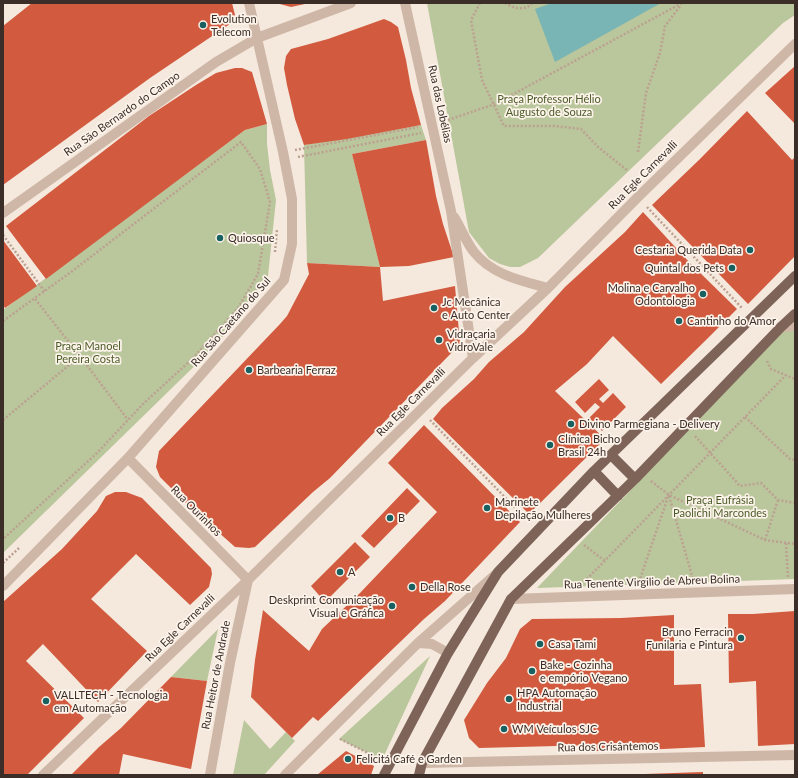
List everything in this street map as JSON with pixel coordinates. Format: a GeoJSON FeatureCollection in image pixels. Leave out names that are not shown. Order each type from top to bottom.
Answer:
{"type":"FeatureCollection","features":[{"type":"Feature","properties":{"kind":"main road"},"geometry":{"type":"LineString","coordinates":[[384,775],[448,653],[498,572],[594,471],[795,276]]}},
{"type":"Feature","properties":{"kind":"main road"},"geometry":{"type":"LineString","coordinates":[[419,775],[422,763],[511,599],[635,479],[795,314]]}},
{"type":"Feature","properties":{"kind":"main road"},"geometry":{"type":"LineString","coordinates":[[611,455],[635,479]]}},
{"type":"Feature","properties":{"kind":"main road"},"geometry":{"type":"LineString","coordinates":[[594,471],[618,496]]}},
{"type":"Feature","properties":{"kind":"street","name":"Rua São Caetano do Sul"},"geometry":{"type":"LineString","coordinates":[[3,586],[128,458],[284,280],[292,244],[292,199],[284,156],[249,3]]}},
{"type":"Feature","properties":{"kind":"street","name":"Rua São Bernardo do Campo"},"geometry":{"type":"LineString","coordinates":[[3,213],[216,62],[257,38],[351,3]]}},
{"type":"Feature","properties":{"kind":"street","name":"Rua das Lobélias"},"geometry":{"type":"LineString","coordinates":[[405,3],[451,211],[473,358]]}},
{"type":"Feature","properties":{"kind":"street","name":"Rua Egle Carnevalli"},"geometry":{"type":"LineString","coordinates":[[43,775],[248,580],[473,358],[548,288],[638,197],[795,44]]}},
{"type":"Feature","properties":{"kind":"street","name":"Rua das Lobélias"},"geometry":{"type":"LineString","coordinates":[[451,211],[474,252],[488,265],[510,277],[548,288]]}},
{"type":"Feature","properties":{"kind":"street"},"geometry":{"type":"LineString","coordinates":[[781,327],[795,326]]}},
{"type":"Feature","properties":{"kind":"street","name":"Rua Ourinhos"},"geometry":{"type":"LineString","coordinates":[[128,458],[248,580]]}},
{"type":"Feature","properties":{"kind":"street"},"geometry":{"type":"LineString","coordinates":[[285,775],[418,643],[498,572]]}},
{"type":"Feature","properties":{"kind":"street","name":"Rua Heitor de Andrade"},"geometry":{"type":"LineString","coordinates":[[210,775],[230,663],[248,580]]}},
{"type":"Feature","properties":{"kind":"street","name":"Rua Tenente Virgilio de Abreu Bolina"},"geometry":{"type":"LineString","coordinates":[[511,599],[795,589]]}},
{"type":"Feature","properties":{"kind":"street"},"geometry":{"type":"LineString","coordinates":[[418,643],[432,644],[448,653]]}},
{"type":"Feature","properties":{"kind":"street","name":"Rua dos Crisântemos"},"geometry":{"type":"LineString","coordinates":[[422,763],[795,755]]}},
{"type":"Feature","properties":{"kind":"path"},"geometry":{"type":"LineString","coordinates":[[480,3],[472,20],[482,80],[504,126],[555,126],[581,129],[597,146],[628,171]]}},
{"type":"Feature","properties":{"kind":"path"},"geometry":{"type":"LineString","coordinates":[[504,3],[511,8],[522,8],[529,7],[532,3]]}},
{"type":"Feature","properties":{"kind":"path"},"geometry":{"type":"LineString","coordinates":[[448,120],[494,104],[682,3]]}},
{"type":"Feature","properties":{"kind":"path"},"geometry":{"type":"LineString","coordinates":[[638,152],[640,126],[646,93],[660,53],[665,26],[682,3]]}},
{"type":"Feature","properties":{"kind":"path"},"geometry":{"type":"LineString","coordinates":[[284,156],[433,128]]}},
{"type":"Feature","properties":{"kind":"path"},"geometry":{"type":"LineString","coordinates":[[284,156],[433,128]]}},
{"type":"Feature","properties":{"kind":"path"},"geometry":{"type":"LineString","coordinates":[[3,321],[45,292],[241,142],[260,169],[270,202],[258,274],[238,308],[192,359],[143,404],[97,453],[3,539]]}},
{"type":"Feature","properties":{"kind":"path"},"geometry":{"type":"LineString","coordinates":[[638,197],[752,319]]}},
{"type":"Feature","properties":{"kind":"path"},"geometry":{"type":"LineString","coordinates":[[275,253],[277,221]]}},
{"type":"Feature","properties":{"kind":"path"},"geometry":{"type":"LineString","coordinates":[[3,235],[45,292]]}},
{"type":"Feature","properties":{"kind":"path"},"geometry":{"type":"LineString","coordinates":[[35,299],[128,420]]}},
{"type":"Feature","properties":{"kind":"path"},"geometry":{"type":"LineString","coordinates":[[3,420],[80,356]]}},
{"type":"Feature","properties":{"kind":"path"},"geometry":{"type":"LineString","coordinates":[[765,358],[771,369],[795,379]]}},
{"type":"Feature","properties":{"kind":"path"},"geometry":{"type":"LineString","coordinates":[[579,587],[786,375]]}},
{"type":"Feature","properties":{"kind":"path"},"geometry":{"type":"LineString","coordinates":[[425,415],[530,522]]}},
{"type":"Feature","properties":{"kind":"path"},"geometry":{"type":"LineString","coordinates":[[745,417],[790,459],[795,460]]}},
{"type":"Feature","properties":{"kind":"path"},"geometry":{"type":"LineString","coordinates":[[694,435],[711,452],[740,486],[761,483],[778,500],[795,503]]}},
{"type":"Feature","properties":{"kind":"path"},"geometry":{"type":"LineString","coordinates":[[651,481],[669,495],[764,540],[795,544]]}},
{"type":"Feature","properties":{"kind":"path"},"geometry":{"type":"LineString","coordinates":[[669,495],[694,583]]}},
{"type":"Feature","properties":{"kind":"path"},"geometry":{"type":"LineString","coordinates":[[638,585],[669,495]]}},
{"type":"Feature","properties":{"kind":"path"},"geometry":{"type":"LineString","coordinates":[[764,540],[778,500]]}},
{"type":"Feature","properties":{"kind":"path"},"geometry":{"type":"LineString","coordinates":[[581,543],[604,561]]}},
{"type":"Feature","properties":{"kind":"path"},"geometry":{"type":"LineString","coordinates":[[786,543],[788,580]]}},
{"type":"Feature","properties":{"kind":"path"},"geometry":{"type":"LineString","coordinates":[[3,563],[19,547]]}},
{"type":"Feature","properties":{"kind":"path"},"geometry":{"type":"LineString","coordinates":[[339,739],[382,760]]}},
{"type":"Feature","properties":{"kind":"green space","name":"Praça Professor Hélio Augusto de Souza"},"geometry":{"type":"Polygon","coordinates":[[[427,3],[795,3],[795,15],[783,23],[538,258],[520,267],[510,267],[489,258],[469,232],[427,3]]]}},
{"type":"Feature","properties":{"kind":"green space","name":"Praça Manoel Pereira Costa"},"geometry":{"type":"Polygon","coordinates":[[[267,124],[267,144],[270,170],[276,200],[268,276],[217,344],[3,553],[3,310],[245,130],[267,124]]]}},
{"type":"Feature","properties":{"kind":"green space"},"geometry":{"type":"Polygon","coordinates":[[[421,125],[426,140],[352,154],[380,267],[307,263],[304,145],[421,125]]]}},
{"type":"Feature","properties":{"kind":"green space","name":"Praça Eufrásia Paolichi Marcondes"},"geometry":{"type":"Polygon","coordinates":[[[784,330],[795,330],[795,579],[537,588],[784,330]]]}},
{"type":"Feature","properties":{"kind":"green space"},"geometry":{"type":"Polygon","coordinates":[[[218,629],[207,681],[171,677],[218,629]]]}},
{"type":"Feature","properties":{"kind":"green space"},"geometry":{"type":"Polygon","coordinates":[[[430,656],[382,760],[339,739],[430,656]]]}},
{"type":"Feature","properties":{"kind":"green space"},"geometry":{"type":"Polygon","coordinates":[[[244,720],[270,749],[286,732],[295,741],[264,775],[233,775],[244,720]]]}},
{"type":"Feature","properties":{"kind":"water"},"geometry":{"type":"Polygon","coordinates":[[[552,3],[661,3],[555,62],[535,9],[552,3]]]}},
{"type":"Feature","properties":{"kind":"building"},"geometry":{"type":"Polygon","coordinates":[[[32,3],[232,3],[235,15],[231,23],[227,26],[150,78],[3,185],[3,26],[32,3]]]}},
{"type":"Feature","properties":{"kind":"building"},"geometry":{"type":"Polygon","coordinates":[[[276,3],[305,3],[305,4],[291,7],[276,3]]]}},
{"type":"Feature","properties":{"kind":"building"},"geometry":{"type":"Polygon","coordinates":[[[384,19],[398,27],[411,88],[421,125],[347,139],[304,145],[295,119],[287,85],[284,68],[286,56],[291,49],[328,39],[384,19]]]}},
{"type":"Feature","properties":{"kind":"building"},"geometry":{"type":"Polygon","coordinates":[[[795,66],[795,124],[765,93],[795,66]]]}},
{"type":"Feature","properties":{"kind":"building"},"geometry":{"type":"Polygon","coordinates":[[[235,68],[242,68],[252,72],[267,124],[245,130],[46,279],[6,226],[149,116],[216,73],[235,68]]]}},
{"type":"Feature","properties":{"kind":"building"},"geometry":{"type":"Polygon","coordinates":[[[747,111],[792,160],[795,157],[795,256],[748,304],[652,205],[747,111]]]}},
{"type":"Feature","properties":{"kind":"building"},"geometry":{"type":"Polygon","coordinates":[[[426,140],[436,196],[443,224],[454,257],[409,266],[380,267],[352,154],[426,140]]]}},
{"type":"Feature","properties":{"kind":"building"},"geometry":{"type":"Polygon","coordinates":[[[643,212],[689,262],[737,309],[661,384],[613,336],[587,364],[555,391],[605,439],[529,514],[433,419],[442,408],[474,379],[489,362],[524,332],[565,287],[625,232],[643,212]]]}},
{"type":"Feature","properties":{"kind":"building"},"geometry":{"type":"Polygon","coordinates":[[[3,240],[37,286],[5,308],[3,305],[3,240]]]}},
{"type":"Feature","properties":{"kind":"building"},"geometry":{"type":"Polygon","coordinates":[[[307,263],[380,267],[383,301],[455,286],[460,344],[330,478],[313,492],[255,547],[235,547],[188,505],[160,477],[156,467],[159,451],[287,316],[309,274],[307,263]]]}},
{"type":"Feature","properties":{"kind":"building"},"geometry":{"type":"Polygon","coordinates":[[[599,379],[609,390],[599,399],[603,403],[613,393],[626,407],[602,431],[589,418],[600,407],[595,403],[585,413],[575,402],[599,379]]]}},
{"type":"Feature","properties":{"kind":"building"},"geometry":{"type":"Polygon","coordinates":[[[424,425],[520,522],[445,601],[424,619],[318,721],[313,717],[292,738],[251,697],[263,610],[309,651],[322,629],[360,593],[437,512],[388,463],[424,425]]]}},
{"type":"Feature","properties":{"kind":"building","name":"B"},"geometry":{"type":"Polygon","coordinates":[[[407,488],[420,501],[374,548],[361,536],[407,488]]]}},
{"type":"Feature","properties":{"kind":"building"},"geometry":{"type":"Polygon","coordinates":[[[115,492],[126,492],[142,498],[211,568],[212,574],[209,587],[190,605],[136,554],[91,599],[147,651],[98,702],[43,644],[26,661],[84,718],[27,775],[3,775],[3,602],[62,549],[97,511],[106,496],[115,492]]]}},
{"type":"Feature","properties":{"kind":"building","name":"A"},"geometry":{"type":"Polygon","coordinates":[[[355,542],[370,557],[325,602],[311,586],[355,542]]]}},
{"type":"Feature","properties":{"kind":"building"},"geometry":{"type":"Polygon","coordinates":[[[795,611],[795,744],[758,746],[756,681],[729,683],[728,614],[795,611]]]}},
{"type":"Feature","properties":{"kind":"building"},"geometry":{"type":"Polygon","coordinates":[[[674,615],[674,685],[701,684],[705,747],[621,751],[596,751],[595,745],[479,748],[469,738],[464,720],[487,683],[506,658],[520,629],[532,619],[621,618],[674,615]]]}},
{"type":"Feature","properties":{"kind":"building"},"geometry":{"type":"Polygon","coordinates":[[[171,677],[207,681],[191,769],[123,754],[119,775],[71,775],[99,747],[121,728],[171,677]]]}},
{"type":"Feature","properties":{"kind":"building","name":"Felicitá Café e Garden"},"geometry":{"type":"Polygon","coordinates":[[[346,751],[374,766],[371,775],[317,775],[346,751]]]}},
{"type":"Feature","properties":{"kind":"building"},"geometry":{"type":"Polygon","coordinates":[[[703,772],[703,775],[645,775],[645,774],[703,772]]]}},
{"type":"Feature","properties":{"kind":"place","name":"Evolution Telecom"},"geometry":{"type":"Point","coordinates":[203,25]}},
{"type":"Feature","properties":{"kind":"place","name":"Quiosque"},"geometry":{"type":"Point","coordinates":[220,238]}},
{"type":"Feature","properties":{"kind":"place","name":"Cestaria Querida Data"},"geometry":{"type":"Point","coordinates":[750,250]}},
{"type":"Feature","properties":{"kind":"place","name":"Quintal dos Pets"},"geometry":{"type":"Point","coordinates":[732,268]}},
{"type":"Feature","properties":{"kind":"place","name":"Molina e Carvalho Odontologia"},"geometry":{"type":"Point","coordinates":[703,294]}},
{"type":"Feature","properties":{"kind":"place","name":"Jc Mecânica e Auto Center"},"geometry":{"type":"Point","coordinates":[434,308]}},
{"type":"Feature","properties":{"kind":"place","name":"Cantinho do Amor"},"geometry":{"type":"Point","coordinates":[679,321]}},
{"type":"Feature","properties":{"kind":"place","name":"Vidraçaria VidroVale"},"geometry":{"type":"Point","coordinates":[439,340]}},
{"type":"Feature","properties":{"kind":"place","name":"Barbearia Ferraz"},"geometry":{"type":"Point","coordinates":[249,370]}},
{"type":"Feature","properties":{"kind":"place","name":"Divino Parmegiana - Delivery"},"geometry":{"type":"Point","coordinates":[571,424]}},
{"type":"Feature","properties":{"kind":"place","name":"Clínica Bicho Brasil 24h"},"geometry":{"type":"Point","coordinates":[550,445]}},
{"type":"Feature","properties":{"kind":"place","name":"Marinete Depilação Mulheres"},"geometry":{"type":"Point","coordinates":[487,508]}},
{"type":"Feature","properties":{"kind":"place","name":"B"},"geometry":{"type":"Point","coordinates":[390,518]}},
{"type":"Feature","properties":{"kind":"place","name":"A"},"geometry":{"type":"Point","coordinates":[340,572]}},
{"type":"Feature","properties":{"kind":"place","name":"Della Rose"},"geometry":{"type":"Point","coordinates":[412,587]}},
{"type":"Feature","properties":{"kind":"place","name":"Deskprint Comunicação Visual e Gráfica"},"geometry":{"type":"Point","coordinates":[392,606]}},
{"type":"Feature","properties":{"kind":"place","name":"Bruno Ferracin Funilaria e Pintura"},"geometry":{"type":"Point","coordinates":[741,638]}},
{"type":"Feature","properties":{"kind":"place","name":"Casa Tami"},"geometry":{"type":"Point","coordinates":[540,644]}},
{"type":"Feature","properties":{"kind":"place","name":"Bake - Cozinha e empório Vegano"},"geometry":{"type":"Point","coordinates":[532,671]}},
{"type":"Feature","properties":{"kind":"place","name":"HPA Automação Industrial"},"geometry":{"type":"Point","coordinates":[509,699]}},
{"type":"Feature","properties":{"kind":"place","name":"VALLTECH - Tecnologia em Automação"},"geometry":{"type":"Point","coordinates":[46,701]}},
{"type":"Feature","properties":{"kind":"place","name":"WM Veículos SJC"},"geometry":{"type":"Point","coordinates":[504,729]}},
{"type":"Feature","properties":{"kind":"place","name":"Felicitá Café e Garden"},"geometry":{"type":"Point","coordinates":[348,759]}}]}
